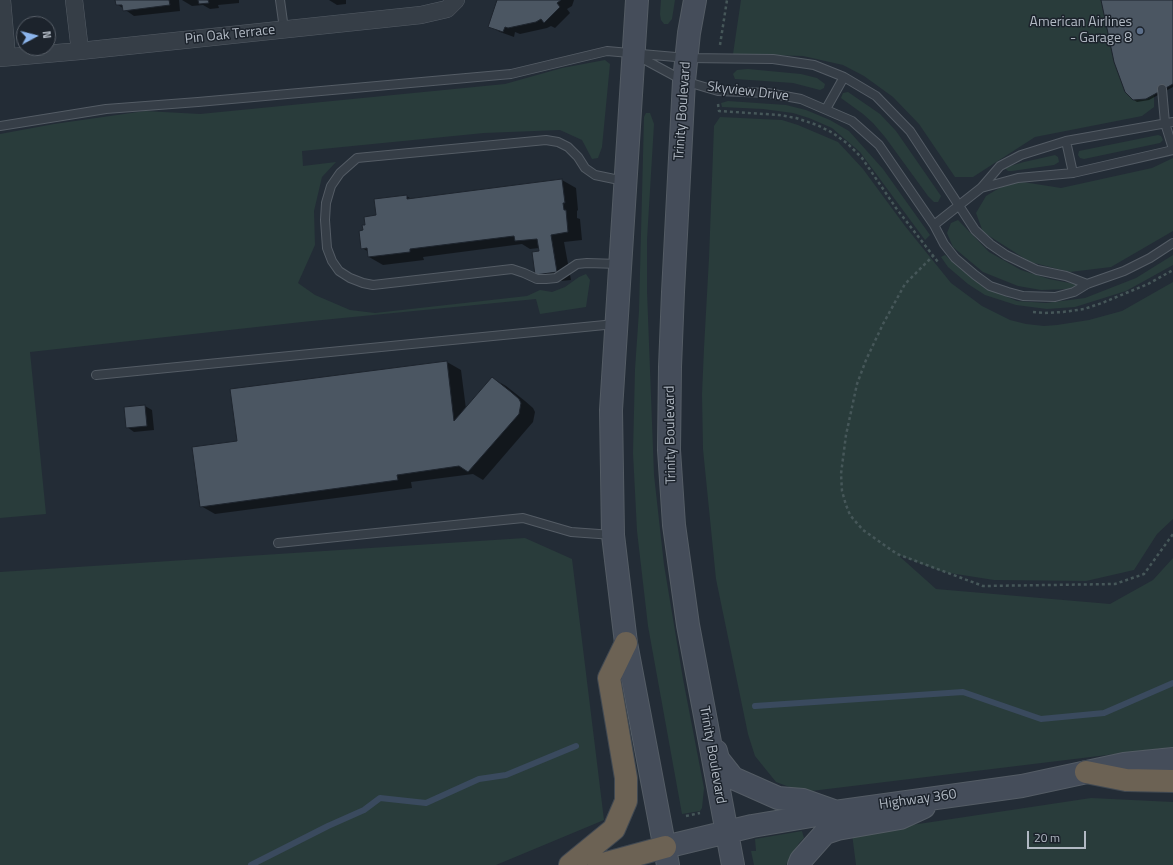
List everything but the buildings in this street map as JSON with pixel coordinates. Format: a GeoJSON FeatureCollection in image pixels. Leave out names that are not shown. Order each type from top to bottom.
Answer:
{"type":"FeatureCollection","features":[{"type":"Feature","properties":{"kind":"highway"},"geometry":{"type":"LineString","coordinates":[[570,865],[614,830],[626,801],[626,778],[609,678],[626,644]]}},
{"type":"Feature","properties":{"kind":"highway"},"geometry":{"type":"LineString","coordinates":[[1086,772],[1126,780],[1173,781]]}},
{"type":"Feature","properties":{"kind":"highway"},"geometry":{"type":"LineString","coordinates":[[599,865],[666,856]]}},
{"type":"Feature","properties":{"kind":"main road"},"geometry":{"type":"LineString","coordinates":[[637,0],[624,181],[611,410],[614,535],[626,644],[666,856]]}},
{"type":"Feature","properties":{"kind":"main road","name":"Trinity Boulevard"},"geometry":{"type":"LineString","coordinates":[[695,0],[689,34],[684,81],[673,292],[669,450],[674,525],[688,625],[733,865]]}},
{"type":"Feature","properties":{"kind":"main road"},"geometry":{"type":"LineString","coordinates":[[706,722],[718,760],[733,778],[778,798],[803,800],[835,812]]}},
{"type":"Feature","properties":{"kind":"main road","name":"Highway 360"},"geometry":{"type":"LineString","coordinates":[[666,856],[726,833],[752,826],[835,812],[1022,786],[1124,764],[1173,759]]}},
{"type":"Feature","properties":{"kind":"main road"},"geometry":{"type":"LineString","coordinates":[[799,865],[804,856],[825,833],[837,829],[900,818],[920,810],[938,797]]}},
{"type":"Feature","properties":{"kind":"street"},"geometry":{"type":"LineString","coordinates":[[2,0],[4,57]]}},
{"type":"Feature","properties":{"kind":"street"},"geometry":{"type":"LineString","coordinates":[[74,0],[80,51]]}},
{"type":"Feature","properties":{"kind":"street","name":"Pin Oak Terrace"},"geometry":{"type":"LineString","coordinates":[[4,57],[80,51],[421,15],[447,9],[456,0]]}},
{"type":"Feature","properties":{"kind":"lane"},"geometry":{"type":"LineString","coordinates":[[280,0],[284,29]]}},
{"type":"Feature","properties":{"kind":"lane"},"geometry":{"type":"LineString","coordinates":[[0,126],[106,109],[511,74],[607,50],[634,53]]}},
{"type":"Feature","properties":{"kind":"lane","name":"Skyview Drive"},"geometry":{"type":"LineString","coordinates":[[634,53],[686,58],[773,59],[814,65],[844,77],[876,96],[910,131],[975,230],[990,244],[1006,256],[1037,270],[1066,276],[1087,284]]}},
{"type":"Feature","properties":{"kind":"lane","name":"Skyview Drive"},"geometry":{"type":"LineString","coordinates":[[634,53],[684,81],[718,91],[768,93],[801,99],[852,122],[879,145],[934,225],[944,244],[955,258],[990,286],[1023,296],[1054,297],[1074,292],[1087,284],[1124,271],[1150,258],[1173,242]]}},
{"type":"Feature","properties":{"kind":"lane"},"geometry":{"type":"LineString","coordinates":[[826,110],[844,77]]}},
{"type":"Feature","properties":{"kind":"lane"},"geometry":{"type":"LineString","coordinates":[[981,188],[1018,178],[1073,173],[1173,150],[1162,89]]}},
{"type":"Feature","properties":{"kind":"lane"},"geometry":{"type":"LineString","coordinates":[[934,225],[981,188],[1000,166],[1020,155],[1066,141],[1169,123]]}},
{"type":"Feature","properties":{"kind":"lane"},"geometry":{"type":"LineString","coordinates":[[620,264],[577,264],[556,278],[546,279],[536,279],[512,269],[373,285],[350,278],[340,271],[332,260],[327,248],[325,220],[326,203],[331,186],[340,173],[357,158],[546,140],[558,142],[568,147],[578,157],[585,168],[595,175],[624,181]]}},
{"type":"Feature","properties":{"kind":"lane"},"geometry":{"type":"LineString","coordinates":[[1066,141],[1073,173]]}},
{"type":"Feature","properties":{"kind":"lane"},"geometry":{"type":"LineString","coordinates":[[96,374],[616,324]]}},
{"type":"Feature","properties":{"kind":"lane"},"geometry":{"type":"LineString","coordinates":[[278,543],[523,518],[571,532],[614,535]]}},
{"type":"Feature","properties":{"kind":"path"},"geometry":{"type":"LineString","coordinates":[[944,244],[905,284],[883,324],[866,360],[857,384],[846,434],[841,474],[842,491],[850,515],[863,530],[897,554],[983,586],[1115,584],[1144,574],[1173,534]]}},
{"type":"Feature","properties":{"kind":"path"},"geometry":{"type":"LineString","coordinates":[[686,816],[700,813]]}},
{"type":"Feature","properties":{"kind":"green space"},"geometry":{"type":"Polygon","coordinates":[[[661,0],[675,0],[672,19],[668,24],[664,24],[661,20],[661,0]]]}},
{"type":"Feature","properties":{"kind":"green space"},"geometry":{"type":"Polygon","coordinates":[[[741,0],[1101,0],[1114,62],[1125,92],[1133,100],[1146,99],[1154,94],[1154,107],[1142,116],[1035,137],[973,177],[955,177],[919,124],[893,97],[864,76],[843,65],[803,56],[733,54],[741,0]]]}},
{"type":"Feature","properties":{"kind":"green space"},"geometry":{"type":"Polygon","coordinates":[[[605,60],[610,64],[602,147],[598,158],[592,159],[582,140],[560,130],[484,133],[302,151],[303,166],[336,162],[322,177],[314,211],[315,245],[298,283],[315,295],[350,310],[375,313],[527,296],[540,290],[552,292],[565,287],[586,274],[590,280],[586,307],[540,314],[536,299],[302,322],[30,352],[46,514],[0,518],[0,134],[54,124],[145,111],[200,114],[505,84],[562,68],[605,60]]]}},
{"type":"Feature","properties":{"kind":"green space"},"geometry":{"type":"Polygon","coordinates":[[[748,69],[801,74],[817,78],[825,84],[824,88],[820,90],[793,83],[735,79],[733,74],[737,70],[748,69]]]}},
{"type":"Feature","properties":{"kind":"green space"},"geometry":{"type":"Polygon","coordinates":[[[848,92],[880,114],[896,131],[941,196],[938,202],[934,202],[928,196],[873,123],[841,98],[843,93],[848,92]]]}},
{"type":"Feature","properties":{"kind":"green space"},"geometry":{"type":"Polygon","coordinates":[[[728,101],[786,105],[806,110],[830,120],[849,131],[883,169],[930,235],[925,240],[860,152],[832,128],[793,113],[763,109],[722,107],[721,103],[728,101]]]}},
{"type":"Feature","properties":{"kind":"green space"},"geometry":{"type":"Polygon","coordinates":[[[646,113],[650,113],[654,124],[647,240],[647,291],[654,475],[664,565],[683,679],[704,788],[702,808],[700,811],[682,814],[648,626],[637,531],[633,453],[635,369],[639,311],[644,117],[646,113]]]}},
{"type":"Feature","properties":{"kind":"green space"},"geometry":{"type":"Polygon","coordinates":[[[720,117],[782,120],[838,142],[863,169],[905,226],[951,283],[982,306],[1010,320],[1044,326],[1089,320],[1122,311],[1173,282],[1173,519],[1157,534],[1134,570],[1086,581],[994,580],[943,572],[898,555],[936,589],[1110,604],[1153,580],[1173,558],[1173,747],[803,792],[776,782],[755,756],[748,734],[716,579],[703,449],[702,394],[714,126],[720,117]]]}},
{"type":"Feature","properties":{"kind":"green space"},"geometry":{"type":"Polygon","coordinates":[[[1158,135],[1161,136],[1163,140],[1160,143],[1084,159],[1080,158],[1078,155],[1079,151],[1158,135]]]}},
{"type":"Feature","properties":{"kind":"green space"},"geometry":{"type":"Polygon","coordinates":[[[1055,155],[1058,157],[1059,162],[1054,165],[1012,171],[1008,171],[1005,168],[1024,162],[1055,155]]]}},
{"type":"Feature","properties":{"kind":"green space"},"geometry":{"type":"Polygon","coordinates":[[[1173,158],[1173,231],[1111,267],[1070,272],[1030,262],[983,232],[976,213],[986,196],[1006,184],[1023,182],[1061,188],[1152,168],[1173,158]]]}},
{"type":"Feature","properties":{"kind":"green space"},"geometry":{"type":"Polygon","coordinates":[[[958,220],[989,252],[1021,270],[1049,279],[1075,284],[1076,287],[1072,289],[1041,290],[1018,286],[983,272],[953,247],[947,233],[951,223],[958,220]]]}},
{"type":"Feature","properties":{"kind":"green space"},"geometry":{"type":"Polygon","coordinates":[[[945,255],[985,288],[1017,301],[1046,303],[1085,298],[1136,278],[1173,255],[1173,265],[1126,291],[1075,307],[1047,309],[1016,305],[985,295],[968,284],[948,267],[941,257],[945,255]]]}},
{"type":"Feature","properties":{"kind":"green space"},"geometry":{"type":"Polygon","coordinates":[[[525,538],[572,559],[604,820],[496,865],[0,865],[0,572],[525,538]]]}},
{"type":"Feature","properties":{"kind":"green space"},"geometry":{"type":"Polygon","coordinates":[[[1091,798],[1173,802],[1173,865],[856,865],[852,834],[1091,798]]]}},
{"type":"Feature","properties":{"kind":"green space"},"geometry":{"type":"Polygon","coordinates":[[[802,831],[804,838],[799,843],[786,865],[754,865],[751,851],[756,851],[755,839],[802,831]]]}},
{"type":"Feature","properties":{"kind":"waterway"},"geometry":{"type":"LineString","coordinates":[[755,706],[963,692],[1041,719],[1104,713],[1173,683]]}},
{"type":"Feature","properties":{"kind":"waterway"},"geometry":{"type":"LineString","coordinates":[[251,865],[328,826],[364,810],[380,798],[426,803],[479,779],[506,775],[576,746]]}},
{"type":"Feature","properties":{"kind":"place","name":"American Airlines - Garage 8"},"geometry":{"type":"Point","coordinates":[1140,31]}}]}
